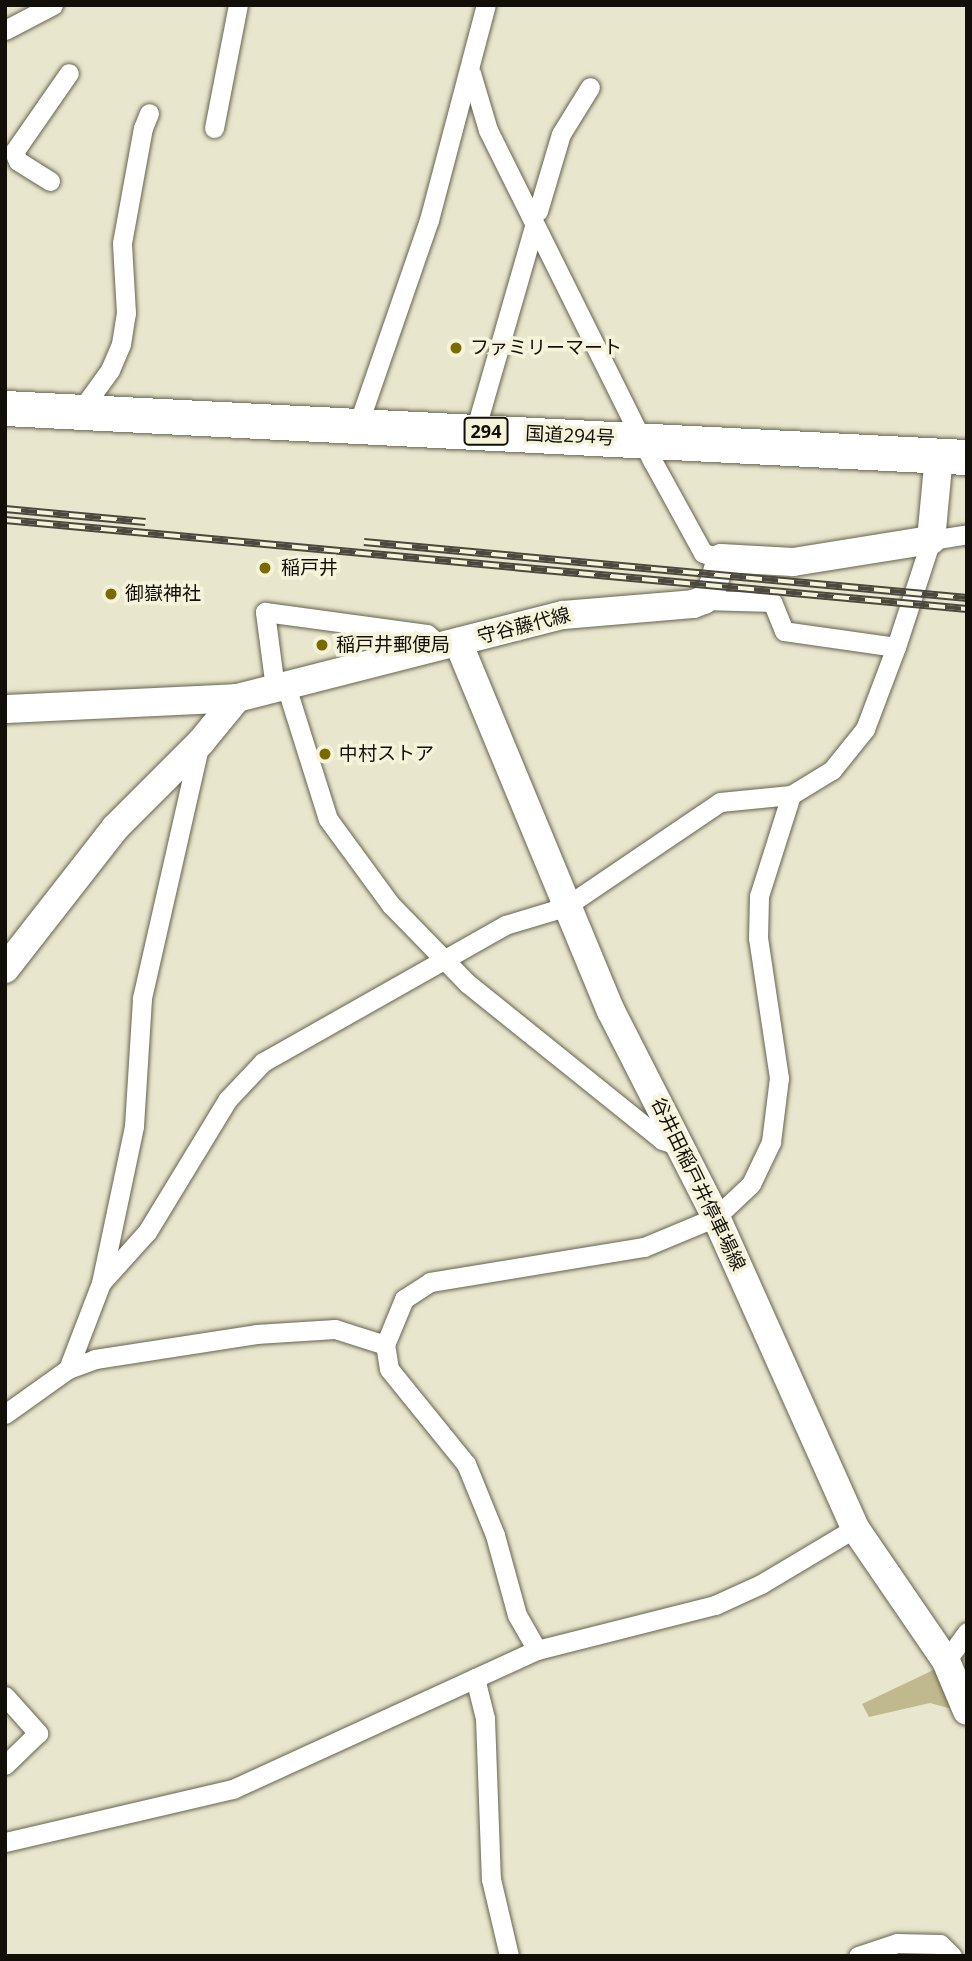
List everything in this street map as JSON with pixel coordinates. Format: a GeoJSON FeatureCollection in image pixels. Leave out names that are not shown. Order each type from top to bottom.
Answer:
{"type":"FeatureCollection","features":[{"type":"Feature","properties":{"kind":"highway","name":"国道294号"},"geometry":{"type":"LineString","coordinates":[[5,408],[953,456]]}},
{"type":"Feature","properties":{"kind":"main road"},"geometry":{"type":"LineString","coordinates":[[704,600],[721,558],[793,562],[931,540],[953,456]]}},
{"type":"Feature","properties":{"kind":"main road","name":"守谷藤代線"},"geometry":{"type":"LineString","coordinates":[[5,709],[237,698],[563,615],[704,600]]}},
{"type":"Feature","properties":{"kind":"main road","name":"谷井田稲戸井停車場線"},"geometry":{"type":"LineString","coordinates":[[449,644],[565,907],[716,1217],[855,1528],[946,1661],[967,1711]]}},
{"type":"Feature","properties":{"kind":"main road"},"geometry":{"type":"LineString","coordinates":[[5,969],[115,828],[201,742],[237,698]]}},
{"type":"Feature","properties":{"kind":"street"},"geometry":{"type":"LineString","coordinates":[[5,30],[53,5]]}},
{"type":"Feature","properties":{"kind":"street"},"geometry":{"type":"LineString","coordinates":[[214,128],[238,5]]}},
{"type":"Feature","properties":{"kind":"street"},"geometry":{"type":"LineString","coordinates":[[358,425],[413,270],[471,73],[486,5]]}},
{"type":"Feature","properties":{"kind":"street"},"geometry":{"type":"LineString","coordinates":[[50,181],[18,162],[14,152],[69,73]]}},
{"type":"Feature","properties":{"kind":"street"},"geometry":{"type":"LineString","coordinates":[[471,73],[488,130],[536,218],[642,441],[702,553],[721,558]]}},
{"type":"Feature","properties":{"kind":"street"},"geometry":{"type":"LineString","coordinates":[[475,431],[561,134],[590,88]]}},
{"type":"Feature","properties":{"kind":"street"},"geometry":{"type":"LineString","coordinates":[[81,411],[110,370],[121,344],[126,313],[122,243],[143,128],[149,113]]}},
{"type":"Feature","properties":{"kind":"street"},"geometry":{"type":"LineString","coordinates":[[101,1283],[147,1232],[228,1099],[263,1062],[505,925],[565,907],[720,802],[792,795],[832,770],[865,729],[896,647],[931,540],[967,534]]}},
{"type":"Feature","properties":{"kind":"street"},"geometry":{"type":"LineString","coordinates":[[704,600],[772,602],[784,631],[896,647]]}},
{"type":"Feature","properties":{"kind":"street"},"geometry":{"type":"LineString","coordinates":[[449,644],[427,634],[265,612],[280,687],[328,819],[391,905],[441,962],[662,1140],[681,1146]]}},
{"type":"Feature","properties":{"kind":"street"},"geometry":{"type":"LineString","coordinates":[[68,1369],[101,1283],[134,1126],[142,998],[201,742]]}},
{"type":"Feature","properties":{"kind":"street"},"geometry":{"type":"LineString","coordinates":[[537,1650],[517,1615],[495,1535],[466,1464],[389,1369],[385,1345],[404,1298],[430,1282],[644,1247],[716,1217],[751,1184],[771,1142],[779,1078],[758,938],[759,896],[792,795]]}},
{"type":"Feature","properties":{"kind":"street"},"geometry":{"type":"LineString","coordinates":[[5,1415],[68,1369],[94,1359],[256,1334],[335,1329],[385,1345]]}},
{"type":"Feature","properties":{"kind":"street"},"geometry":{"type":"LineString","coordinates":[[5,1842],[233,1789],[537,1650],[715,1605],[761,1584],[855,1528]]}},
{"type":"Feature","properties":{"kind":"street"},"geometry":{"type":"LineString","coordinates":[[946,1661],[967,1632]]}},
{"type":"Feature","properties":{"kind":"street"},"geometry":{"type":"LineString","coordinates":[[475,1678],[485,1718],[491,1879],[509,1956]]}},
{"type":"Feature","properties":{"kind":"street"},"geometry":{"type":"LineString","coordinates":[[5,1696],[38,1733],[5,1765]]}},
{"type":"Feature","properties":{"kind":"street"},"geometry":{"type":"LineString","coordinates":[[858,1956],[897,1943],[940,1944],[952,1956]]}},
{"type":"Feature","properties":{"kind":"shaded area"},"geometry":{"type":"Polygon","coordinates":[[[967,1654],[967,1713],[930,1703],[869,1717],[862,1704],[967,1654]]]}},
{"type":"Feature","properties":{"kind":"railway"},"geometry":{"type":"LineString","coordinates":[[5,509],[145,522]]}},
{"type":"Feature","properties":{"kind":"railway"},"geometry":{"type":"LineString","coordinates":[[5,520],[967,609]]}},
{"type":"Feature","properties":{"kind":"railway"},"geometry":{"type":"LineString","coordinates":[[364,542],[967,598]]}},
{"type":"Feature","properties":{"kind":"place","name":"ファミリーマート"},"geometry":{"type":"Point","coordinates":[456,348]}},
{"type":"Feature","properties":{"kind":"place","name":"稲戸井"},"geometry":{"type":"Point","coordinates":[265,568]}},
{"type":"Feature","properties":{"kind":"place","name":"御嶽神社"},"geometry":{"type":"Point","coordinates":[111,594]}},
{"type":"Feature","properties":{"kind":"place","name":"稲戸井郵便局"},"geometry":{"type":"Point","coordinates":[322,645]}},
{"type":"Feature","properties":{"kind":"place","name":"中村ストア"},"geometry":{"type":"Point","coordinates":[325,754]}}]}
